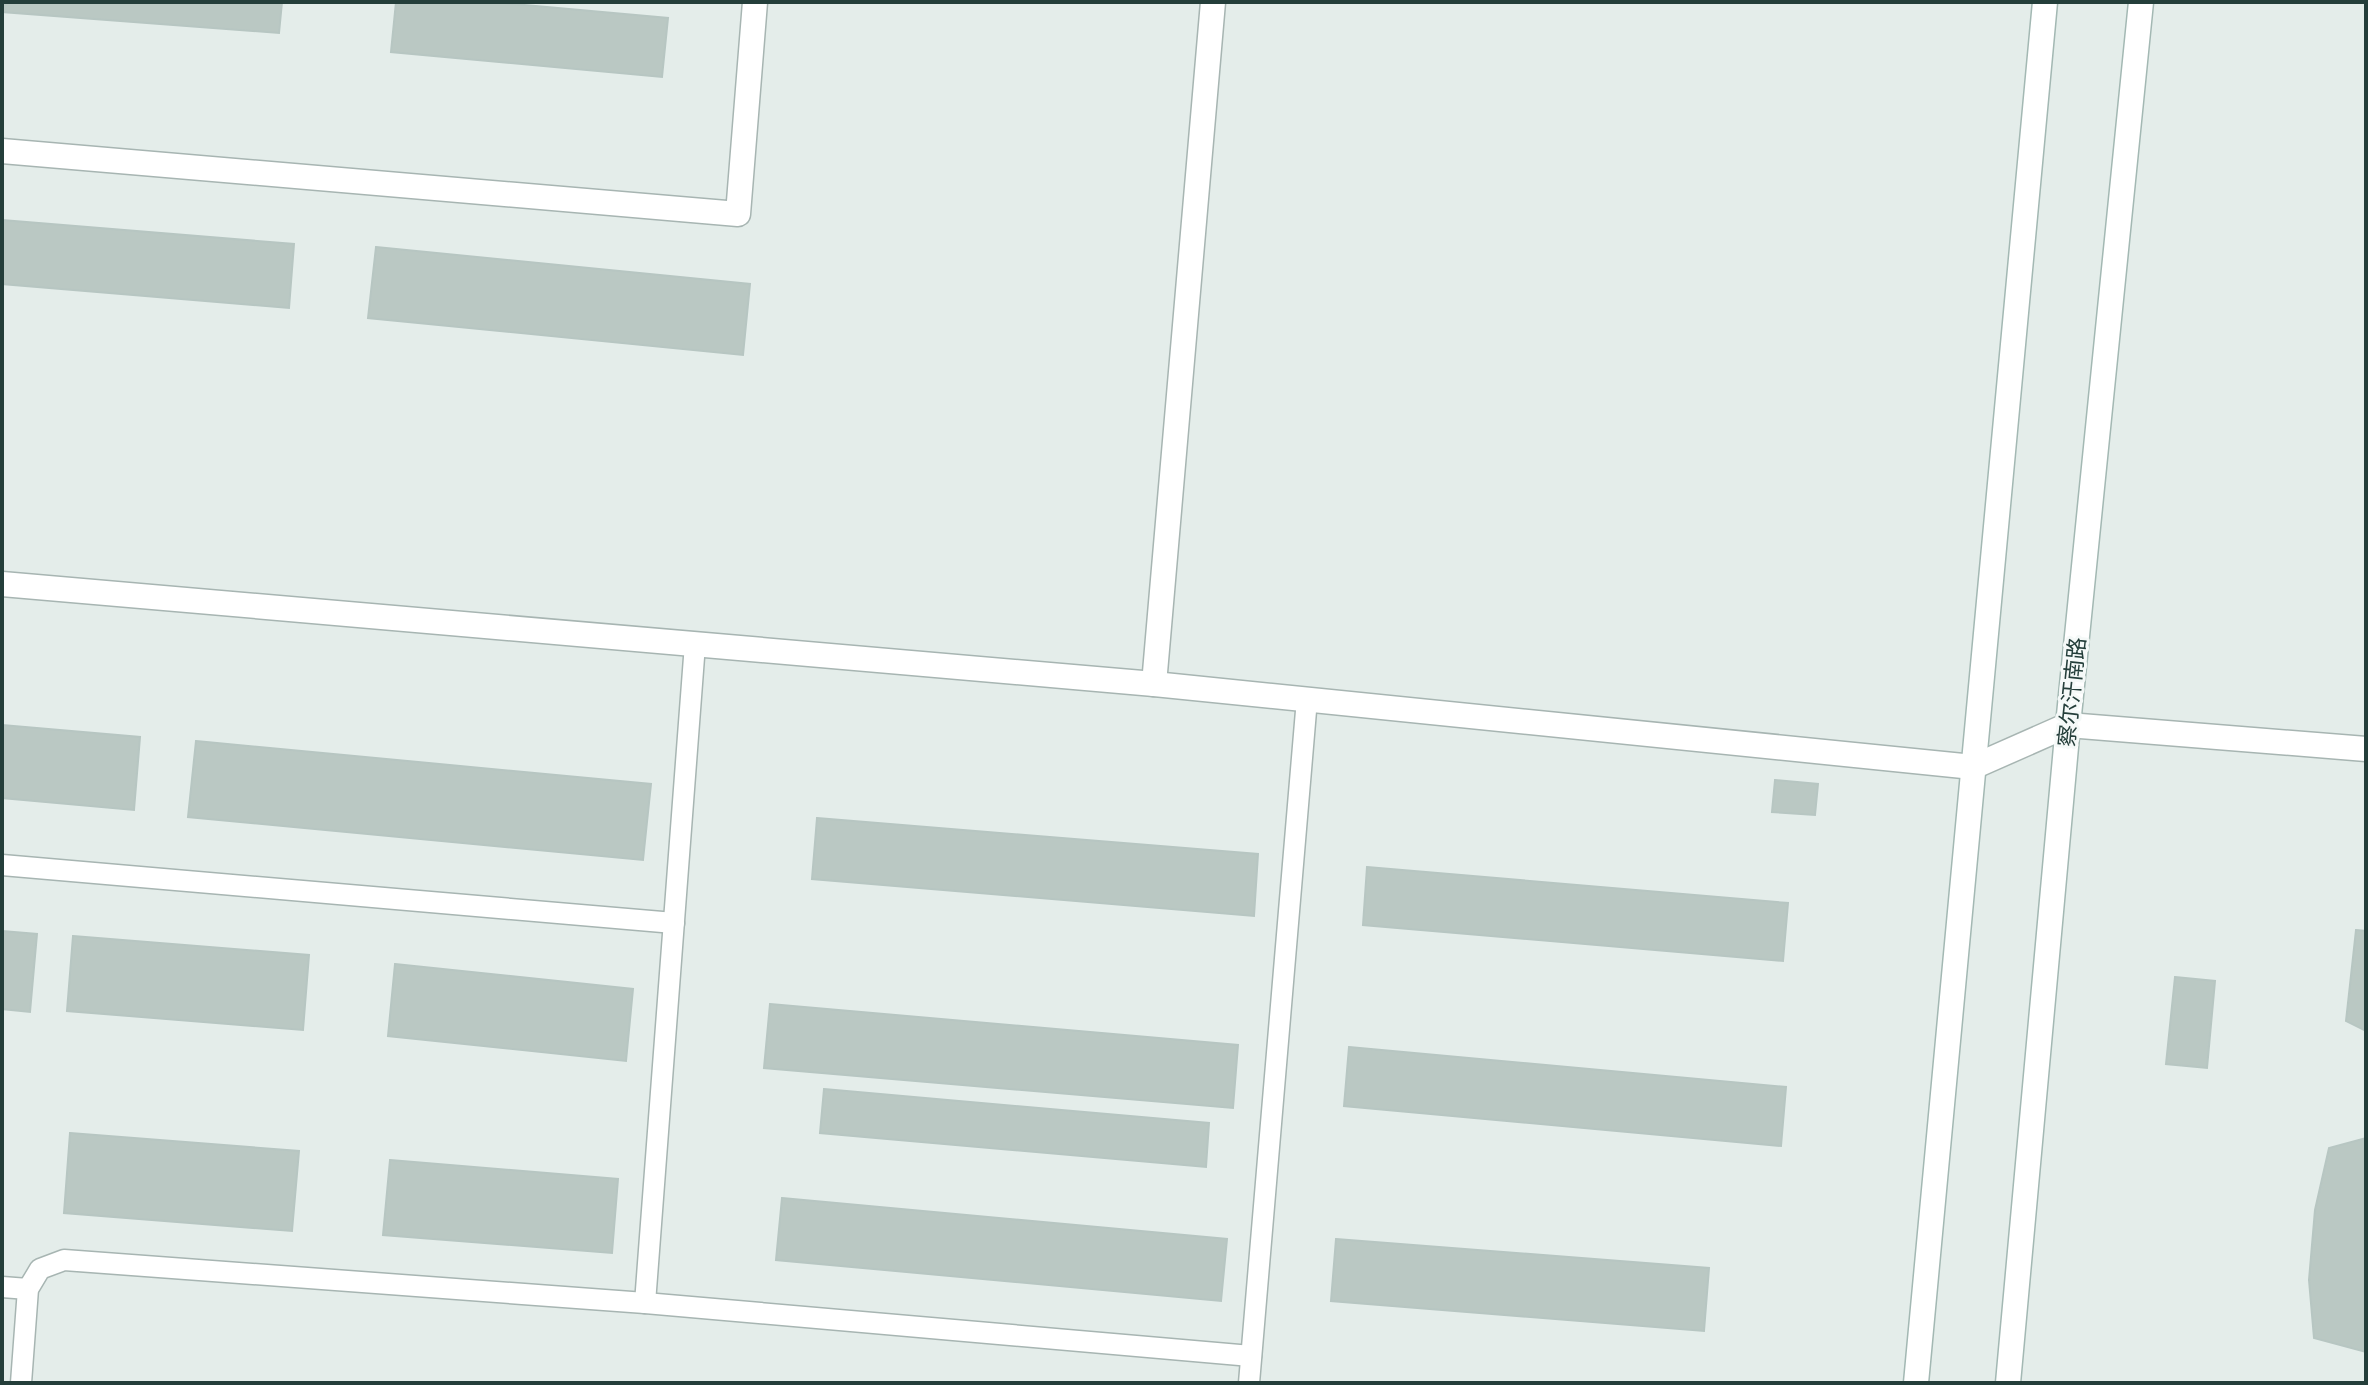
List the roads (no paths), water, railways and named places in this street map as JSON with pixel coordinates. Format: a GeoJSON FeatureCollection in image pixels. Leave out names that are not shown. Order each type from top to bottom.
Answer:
{"type":"FeatureCollection","features":[{"type":"Feature","properties":{"kind":"street"},"geometry":{"type":"LineString","coordinates":[[2,151],[738,214],[755,2]]}},
{"type":"Feature","properties":{"kind":"street"},"geometry":{"type":"LineString","coordinates":[[1154,684],[1213,2]]}},
{"type":"Feature","properties":{"kind":"street"},"geometry":{"type":"LineString","coordinates":[[1916,1383],[2045,2]]}},
{"type":"Feature","properties":{"kind":"street","name":"察尔汗南路"},"geometry":{"type":"LineString","coordinates":[[2008,1383],[2068,725],[2141,2]]}},
{"type":"Feature","properties":{"kind":"street"},"geometry":{"type":"LineString","coordinates":[[2,584],[1154,684],[1973,767],[2068,725],[2366,749]]}},
{"type":"Feature","properties":{"kind":"lane"},"geometry":{"type":"LineString","coordinates":[[645,1303],[695,644]]}},
{"type":"Feature","properties":{"kind":"lane"},"geometry":{"type":"LineString","coordinates":[[1249,1383],[1307,699]]}},
{"type":"Feature","properties":{"kind":"lane"},"geometry":{"type":"LineString","coordinates":[[2,865],[674,923]]}},
{"type":"Feature","properties":{"kind":"lane"},"geometry":{"type":"LineString","coordinates":[[21,1383],[28,1289],[40,1269],[64,1260],[645,1303],[1251,1356]]}},
{"type":"Feature","properties":{"kind":"lane"},"geometry":{"type":"LineString","coordinates":[[2,1287],[28,1289]]}}]}
